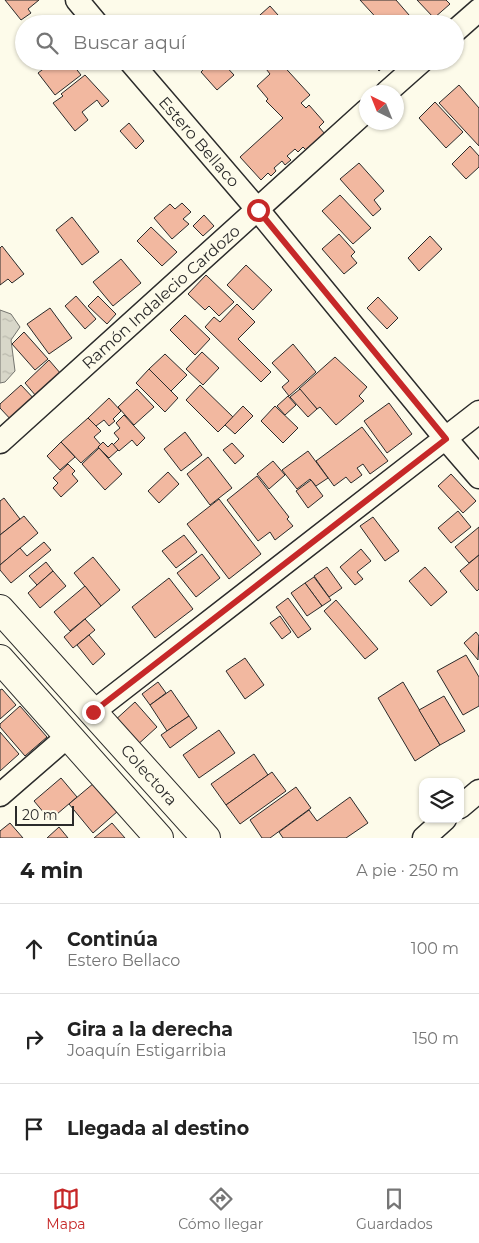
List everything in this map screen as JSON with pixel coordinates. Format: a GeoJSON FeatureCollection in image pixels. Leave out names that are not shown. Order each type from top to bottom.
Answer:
{"type":"FeatureCollection","features":[{"type":"Feature","properties":{"kind":"main road","name":"Colectora"},"geometry":{"type":"LineString","coordinates":[[0,609],[206,838]]}},
{"type":"Feature","properties":{"kind":"main road"},"geometry":{"type":"LineString","coordinates":[[0,659],[159,838]]}},
{"type":"Feature","properties":{"kind":"street"},"geometry":{"type":"LineString","coordinates":[[77,0],[90,15]]}},
{"type":"Feature","properties":{"kind":"street"},"geometry":{"type":"LineString","coordinates":[[464,23],[479,10]]}},
{"type":"Feature","properties":{"kind":"street","name":"Estero Bellaco"},"geometry":{"type":"LineString","coordinates":[[138,70],[258,210],[479,477]]}},
{"type":"Feature","properties":{"kind":"street"},"geometry":{"type":"LineString","coordinates":[[395,85],[412,70]]}},
{"type":"Feature","properties":{"kind":"street","name":"Ramón Indalecio Cardozo"},"geometry":{"type":"LineString","coordinates":[[0,442],[359,117]]}},
{"type":"Feature","properties":{"kind":"street"},"geometry":{"type":"LineString","coordinates":[[93,712],[479,412]]}},
{"type":"Feature","properties":{"kind":"street"},"geometry":{"type":"LineString","coordinates":[[0,796],[68,736]]}},
{"type":"Feature","properties":{"kind":"street"},"geometry":{"type":"LineString","coordinates":[[464,804],[479,791]]}},
{"type":"Feature","properties":{"kind":"street"},"geometry":{"type":"LineString","coordinates":[[424,838],[441,823]]}},
{"type":"Feature","properties":{"kind":"water"},"geometry":{"type":"Polygon","coordinates":[[[0,310],[11,314],[20,327],[11,340],[15,371],[5,382],[0,383],[0,310]]]}},
{"type":"Feature","properties":{"kind":"building"},"geometry":{"type":"Polygon","coordinates":[[[5,0],[39,0],[28,9],[31,13],[28,15],[17,15],[5,0]]]}},
{"type":"Feature","properties":{"kind":"building"},"geometry":{"type":"Polygon","coordinates":[[[360,0],[396,0],[409,15],[374,15],[360,0]]]}},
{"type":"Feature","properties":{"kind":"building"},"geometry":{"type":"Polygon","coordinates":[[[417,0],[446,0],[450,4],[437,15],[431,15],[417,0]]]}},
{"type":"Feature","properties":{"kind":"building"},"geometry":{"type":"Polygon","coordinates":[[[270,6],[278,15],[260,15],[270,6]]]}},
{"type":"Feature","properties":{"kind":"building"},"geometry":{"type":"Polygon","coordinates":[[[42,70],[77,70],[81,75],[55,95],[38,73],[42,70]]]}},
{"type":"Feature","properties":{"kind":"building"},"geometry":{"type":"Polygon","coordinates":[[[203,70],[229,70],[234,75],[217,90],[201,72],[203,70]]]}},
{"type":"Feature","properties":{"kind":"building"},"geometry":{"type":"Polygon","coordinates":[[[267,70],[287,70],[310,95],[301,103],[306,108],[309,105],[324,122],[319,127],[325,134],[307,151],[303,147],[298,152],[295,149],[287,156],[291,160],[285,165],[282,161],[274,168],[276,171],[271,176],[268,173],[261,180],[240,157],[283,118],[266,101],[268,99],[257,86],[270,74],[267,70]]]}},
{"type":"Feature","properties":{"kind":"building"},"geometry":{"type":"Polygon","coordinates":[[[85,75],[109,101],[102,107],[97,100],[82,112],[88,120],[75,131],[53,103],[63,96],[61,94],[85,75]]]}},
{"type":"Feature","properties":{"kind":"building"},"geometry":{"type":"Polygon","coordinates":[[[459,85],[479,108],[479,146],[439,103],[459,85]]]}},
{"type":"Feature","properties":{"kind":"building"},"geometry":{"type":"Polygon","coordinates":[[[435,102],[463,132],[446,148],[419,118],[435,102]]]}},
{"type":"Feature","properties":{"kind":"building"},"geometry":{"type":"Polygon","coordinates":[[[129,123],[144,141],[136,149],[120,131],[129,123]]]}},
{"type":"Feature","properties":{"kind":"building"},"geometry":{"type":"Polygon","coordinates":[[[470,146],[479,156],[479,167],[466,179],[452,164],[470,146]]]}},
{"type":"Feature","properties":{"kind":"building"},"geometry":{"type":"Polygon","coordinates":[[[359,163],[384,191],[374,200],[381,209],[373,216],[340,179],[359,163]]]}},
{"type":"Feature","properties":{"kind":"building"},"geometry":{"type":"Polygon","coordinates":[[[340,195],[371,228],[353,244],[322,211],[340,195]]]}},
{"type":"Feature","properties":{"kind":"building"},"geometry":{"type":"Polygon","coordinates":[[[182,203],[191,212],[183,219],[189,224],[172,239],[154,218],[170,204],[175,209],[182,203]]]}},
{"type":"Feature","properties":{"kind":"building"},"geometry":{"type":"Polygon","coordinates":[[[204,215],[214,226],[203,236],[193,226],[204,215]]]}},
{"type":"Feature","properties":{"kind":"building"},"geometry":{"type":"Polygon","coordinates":[[[72,217],[99,252],[82,265],[56,230],[72,217]]]}},
{"type":"Feature","properties":{"kind":"building"},"geometry":{"type":"Polygon","coordinates":[[[151,227],[177,252],[162,266],[137,241],[151,227]]]}},
{"type":"Feature","properties":{"kind":"building"},"geometry":{"type":"Polygon","coordinates":[[[339,234],[355,252],[351,256],[357,263],[344,274],[322,249],[339,234]]]}},
{"type":"Feature","properties":{"kind":"building"},"geometry":{"type":"Polygon","coordinates":[[[430,236],[442,249],[419,271],[408,258],[430,236]]]}},
{"type":"Feature","properties":{"kind":"building"},"geometry":{"type":"Polygon","coordinates":[[[2,246],[24,274],[12,283],[8,279],[0,285],[0,248],[2,246]]]}},
{"type":"Feature","properties":{"kind":"building"},"geometry":{"type":"Polygon","coordinates":[[[121,259],[141,283],[113,306],[93,282],[121,259]]]}},
{"type":"Feature","properties":{"kind":"building"},"geometry":{"type":"Polygon","coordinates":[[[246,265],[272,290],[253,310],[227,285],[246,265]]]}},
{"type":"Feature","properties":{"kind":"building"},"geometry":{"type":"Polygon","coordinates":[[[206,275],[234,302],[219,316],[209,306],[205,310],[188,294],[206,275]]]}},
{"type":"Feature","properties":{"kind":"building"},"geometry":{"type":"Polygon","coordinates":[[[76,296],[96,319],[85,329],[65,306],[76,296]]]}},
{"type":"Feature","properties":{"kind":"building"},"geometry":{"type":"Polygon","coordinates":[[[98,296],[116,314],[107,324],[88,306],[98,296]]]}},
{"type":"Feature","properties":{"kind":"building"},"geometry":{"type":"Polygon","coordinates":[[[378,297],[398,318],[387,329],[367,308],[378,297]]]}},
{"type":"Feature","properties":{"kind":"building"},"geometry":{"type":"Polygon","coordinates":[[[237,304],[255,322],[238,339],[271,372],[261,382],[205,327],[214,317],[220,322],[237,304]]]}},
{"type":"Feature","properties":{"kind":"building"},"geometry":{"type":"Polygon","coordinates":[[[50,308],[72,338],[49,354],[27,324],[50,308]]]}},
{"type":"Feature","properties":{"kind":"building"},"geometry":{"type":"Polygon","coordinates":[[[185,315],[210,339],[195,355],[170,330],[185,315]]]}},
{"type":"Feature","properties":{"kind":"building"},"geometry":{"type":"Polygon","coordinates":[[[24,332],[48,359],[35,370],[12,344],[24,332]]]}},
{"type":"Feature","properties":{"kind":"building"},"geometry":{"type":"Polygon","coordinates":[[[293,344],[316,372],[289,396],[282,387],[289,381],[272,363],[293,344]]]}},
{"type":"Feature","properties":{"kind":"building"},"geometry":{"type":"Polygon","coordinates":[[[202,352],[219,368],[203,385],[186,369],[202,352]]]}},
{"type":"Feature","properties":{"kind":"building"},"geometry":{"type":"Polygon","coordinates":[[[165,354],[187,375],[171,391],[149,369],[165,354]]]}},
{"type":"Feature","properties":{"kind":"building"},"geometry":{"type":"Polygon","coordinates":[[[335,357],[367,387],[359,396],[364,401],[336,425],[320,407],[317,409],[299,389],[335,357]]]}},
{"type":"Feature","properties":{"kind":"building"},"geometry":{"type":"Polygon","coordinates":[[[49,360],[61,374],[36,396],[25,383],[49,360]]]}},
{"type":"Feature","properties":{"kind":"building"},"geometry":{"type":"Polygon","coordinates":[[[149,369],[178,398],[165,412],[136,383],[149,369]]]}},
{"type":"Feature","properties":{"kind":"building"},"geometry":{"type":"Polygon","coordinates":[[[21,385],[37,402],[14,423],[0,408],[0,404],[21,385]]]}},
{"type":"Feature","properties":{"kind":"building"},"geometry":{"type":"Polygon","coordinates":[[[200,385],[233,417],[218,432],[186,400],[200,385]]]}},
{"type":"Feature","properties":{"kind":"building"},"geometry":{"type":"Polygon","coordinates":[[[137,389],[154,407],[134,425],[118,407],[137,389]]]}},
{"type":"Feature","properties":{"kind":"building"},"geometry":{"type":"Polygon","coordinates":[[[300,389],[317,409],[308,417],[290,397],[300,389]]]}},
{"type":"Feature","properties":{"kind":"building"},"geometry":{"type":"Polygon","coordinates":[[[288,396],[296,405],[285,415],[277,406],[288,396]]]}},
{"type":"Feature","properties":{"kind":"building"},"geometry":{"type":"Polygon","coordinates":[[[109,398],[121,411],[113,419],[115,421],[109,426],[104,420],[96,426],[88,418],[109,398]]]}},
{"type":"Feature","properties":{"kind":"building"},"geometry":{"type":"Polygon","coordinates":[[[389,403],[412,434],[387,453],[364,421],[389,403]]]}},
{"type":"Feature","properties":{"kind":"building"},"geometry":{"type":"Polygon","coordinates":[[[243,406],[253,416],[235,434],[225,425],[243,406]]]}},
{"type":"Feature","properties":{"kind":"building"},"geometry":{"type":"Polygon","coordinates":[[[275,406],[298,428],[283,443],[261,421],[275,406]]]}},
{"type":"Feature","properties":{"kind":"building"},"geometry":{"type":"Polygon","coordinates":[[[124,415],[145,438],[137,446],[132,440],[119,451],[113,445],[119,439],[114,433],[120,428],[116,423],[124,415]]]}},
{"type":"Feature","properties":{"kind":"building"},"geometry":{"type":"Polygon","coordinates":[[[88,418],[101,431],[94,437],[101,445],[81,463],[61,442],[88,418]]]}},
{"type":"Feature","properties":{"kind":"building"},"geometry":{"type":"Polygon","coordinates":[[[362,427],[388,461],[370,474],[363,464],[357,468],[362,475],[351,483],[346,477],[334,486],[316,461],[362,427]]]}},
{"type":"Feature","properties":{"kind":"building"},"geometry":{"type":"Polygon","coordinates":[[[185,432],[202,455],[181,471],[164,449],[185,432]]]}},
{"type":"Feature","properties":{"kind":"building"},"geometry":{"type":"Polygon","coordinates":[[[61,442],[75,457],[60,470],[47,456],[61,442]]]}},
{"type":"Feature","properties":{"kind":"building"},"geometry":{"type":"Polygon","coordinates":[[[103,442],[108,447],[112,443],[118,450],[109,458],[98,447],[103,442]]]}},
{"type":"Feature","properties":{"kind":"building"},"geometry":{"type":"Polygon","coordinates":[[[232,443],[244,456],[235,464],[223,450],[232,443]]]}},
{"type":"Feature","properties":{"kind":"building"},"geometry":{"type":"Polygon","coordinates":[[[99,448],[122,474],[105,490],[82,464],[99,448]]]}},
{"type":"Feature","properties":{"kind":"building"},"geometry":{"type":"Polygon","coordinates":[[[308,451],[328,478],[316,486],[310,479],[297,489],[282,470],[308,451]]]}},
{"type":"Feature","properties":{"kind":"building"},"geometry":{"type":"Polygon","coordinates":[[[208,457],[232,488],[210,505],[187,474],[208,457]]]}},
{"type":"Feature","properties":{"kind":"building"},"geometry":{"type":"Polygon","coordinates":[[[273,461],[285,475],[269,489],[257,474],[273,461]]]}},
{"type":"Feature","properties":{"kind":"building"},"geometry":{"type":"Polygon","coordinates":[[[68,464],[75,471],[72,474],[78,481],[61,497],[53,488],[58,483],[53,478],[68,464]]]}},
{"type":"Feature","properties":{"kind":"building"},"geometry":{"type":"Polygon","coordinates":[[[168,472],[179,484],[159,503],[148,491],[168,472]]]}},
{"type":"Feature","properties":{"kind":"building"},"geometry":{"type":"Polygon","coordinates":[[[451,474],[476,501],[463,513],[438,486],[451,474]]]}},
{"type":"Feature","properties":{"kind":"building"},"geometry":{"type":"Polygon","coordinates":[[[257,476],[289,517],[287,519],[293,526],[275,540],[270,532],[258,541],[227,500],[257,476]]]}},
{"type":"Feature","properties":{"kind":"building"},"geometry":{"type":"Polygon","coordinates":[[[311,480],[323,496],[308,508],[296,491],[311,480]]]}},
{"type":"Feature","properties":{"kind":"building"},"geometry":{"type":"Polygon","coordinates":[[[4,498],[20,519],[0,535],[0,501],[4,498]]]}},
{"type":"Feature","properties":{"kind":"building"},"geometry":{"type":"Polygon","coordinates":[[[219,499],[261,554],[229,579],[187,524],[219,499]]]}},
{"type":"Feature","properties":{"kind":"building"},"geometry":{"type":"Polygon","coordinates":[[[458,511],[471,527],[451,543],[438,528],[458,511]]]}},
{"type":"Feature","properties":{"kind":"building"},"geometry":{"type":"Polygon","coordinates":[[[24,516],[38,533],[0,565],[0,535],[24,516]]]}},
{"type":"Feature","properties":{"kind":"building"},"geometry":{"type":"Polygon","coordinates":[[[373,517],[399,551],[385,561],[360,526],[373,517]]]}},
{"type":"Feature","properties":{"kind":"building"},"geometry":{"type":"Polygon","coordinates":[[[479,527],[479,555],[469,563],[455,547],[479,527]]]}},
{"type":"Feature","properties":{"kind":"building"},"geometry":{"type":"Polygon","coordinates":[[[184,535],[197,552],[176,568],[162,551],[184,535]]]}},
{"type":"Feature","properties":{"kind":"building"},"geometry":{"type":"Polygon","coordinates":[[[44,542],[51,550],[11,583],[0,570],[0,565],[20,548],[27,556],[44,542]]]}},
{"type":"Feature","properties":{"kind":"building"},"geometry":{"type":"Polygon","coordinates":[[[361,549],[371,561],[357,572],[363,579],[355,585],[340,567],[361,549]]]}},
{"type":"Feature","properties":{"kind":"building"},"geometry":{"type":"Polygon","coordinates":[[[202,554],[220,578],[196,597],[177,573],[202,554]]]}},
{"type":"Feature","properties":{"kind":"building"},"geometry":{"type":"Polygon","coordinates":[[[479,555],[479,589],[477,591],[460,571],[479,555]]]}},
{"type":"Feature","properties":{"kind":"building"},"geometry":{"type":"Polygon","coordinates":[[[93,557],[120,590],[101,606],[74,573],[93,557]]]}},
{"type":"Feature","properties":{"kind":"building"},"geometry":{"type":"Polygon","coordinates":[[[46,562],[53,571],[37,585],[29,576],[46,562]]]}},
{"type":"Feature","properties":{"kind":"building"},"geometry":{"type":"Polygon","coordinates":[[[327,567],[342,588],[329,597],[314,576],[327,567]]]}},
{"type":"Feature","properties":{"kind":"building"},"geometry":{"type":"Polygon","coordinates":[[[425,567],[447,592],[431,606],[409,581],[425,567]]]}},
{"type":"Feature","properties":{"kind":"building"},"geometry":{"type":"Polygon","coordinates":[[[53,571],[66,586],[40,608],[28,593],[53,571]]]}},
{"type":"Feature","properties":{"kind":"building"},"geometry":{"type":"Polygon","coordinates":[[[314,577],[331,600],[322,606],[305,583],[314,577]]]}},
{"type":"Feature","properties":{"kind":"building"},"geometry":{"type":"Polygon","coordinates":[[[169,578],[193,609],[155,638],[132,607],[169,578]]]}},
{"type":"Feature","properties":{"kind":"building"},"geometry":{"type":"Polygon","coordinates":[[[305,583],[322,606],[307,616],[291,593],[305,583]]]}},
{"type":"Feature","properties":{"kind":"building"},"geometry":{"type":"Polygon","coordinates":[[[85,586],[101,606],[70,631],[54,612],[85,586]]]}},
{"type":"Feature","properties":{"kind":"building"},"geometry":{"type":"Polygon","coordinates":[[[288,598],[311,629],[298,638],[276,607],[288,598]]]}},
{"type":"Feature","properties":{"kind":"building"},"geometry":{"type":"Polygon","coordinates":[[[336,600],[378,649],[365,659],[324,611],[336,600]]]}},
{"type":"Feature","properties":{"kind":"building"},"geometry":{"type":"Polygon","coordinates":[[[280,616],[291,632],[282,639],[270,623],[280,616]]]}},
{"type":"Feature","properties":{"kind":"building"},"geometry":{"type":"Polygon","coordinates":[[[85,619],[95,630],[73,648],[64,637],[85,619]]]}},
{"type":"Feature","properties":{"kind":"building"},"geometry":{"type":"Polygon","coordinates":[[[476,632],[479,636],[478,660],[464,643],[476,632]]]}},
{"type":"Feature","properties":{"kind":"building"},"geometry":{"type":"Polygon","coordinates":[[[89,635],[105,654],[93,665],[77,645],[89,635]]]}},
{"type":"Feature","properties":{"kind":"building"},"geometry":{"type":"Polygon","coordinates":[[[466,655],[479,677],[479,706],[463,715],[437,671],[466,655]]]}},
{"type":"Feature","properties":{"kind":"building"},"geometry":{"type":"Polygon","coordinates":[[[245,658],[264,685],[245,699],[226,671],[245,658]]]}},
{"type":"Feature","properties":{"kind":"building"},"geometry":{"type":"Polygon","coordinates":[[[158,682],[166,693],[150,705],[142,694],[158,682]]]}},
{"type":"Feature","properties":{"kind":"building"},"geometry":{"type":"Polygon","coordinates":[[[403,682],[440,745],[415,761],[378,698],[403,682]]]}},
{"type":"Feature","properties":{"kind":"building"},"geometry":{"type":"Polygon","coordinates":[[[2,689],[16,705],[0,719],[0,690],[2,689]]]}},
{"type":"Feature","properties":{"kind":"building"},"geometry":{"type":"Polygon","coordinates":[[[171,690],[189,716],[167,731],[150,705],[171,690]]]}},
{"type":"Feature","properties":{"kind":"building"},"geometry":{"type":"Polygon","coordinates":[[[444,696],[465,731],[440,745],[419,710],[444,696]]]}},
{"type":"Feature","properties":{"kind":"building"},"geometry":{"type":"Polygon","coordinates":[[[135,702],[157,727],[135,747],[113,722],[135,702]]]}},
{"type":"Feature","properties":{"kind":"building"},"geometry":{"type":"Polygon","coordinates":[[[20,706],[47,737],[25,756],[0,727],[0,724],[20,706]]]}},
{"type":"Feature","properties":{"kind":"building"},"geometry":{"type":"Polygon","coordinates":[[[189,716],[197,728],[170,748],[161,735],[189,716]]]}},
{"type":"Feature","properties":{"kind":"building"},"geometry":{"type":"Polygon","coordinates":[[[219,730],[235,753],[199,778],[183,755],[219,730]]]}},
{"type":"Feature","properties":{"kind":"building"},"geometry":{"type":"Polygon","coordinates":[[[0,732],[19,754],[0,771],[0,732]]]}},
{"type":"Feature","properties":{"kind":"building"},"geometry":{"type":"Polygon","coordinates":[[[254,754],[268,775],[226,805],[211,784],[254,754]]]}},
{"type":"Feature","properties":{"kind":"building"},"geometry":{"type":"Polygon","coordinates":[[[272,772],[286,791],[240,824],[226,805],[272,772]]]}},
{"type":"Feature","properties":{"kind":"building"},"geometry":{"type":"Polygon","coordinates":[[[61,778],[77,797],[50,820],[34,801],[61,778]]]}},
{"type":"Feature","properties":{"kind":"building"},"geometry":{"type":"Polygon","coordinates":[[[94,783],[118,811],[93,833],[69,804],[94,783]]]}},
{"type":"Feature","properties":{"kind":"building"},"geometry":{"type":"Polygon","coordinates":[[[296,787],[311,808],[270,838],[262,838],[250,820],[296,787]]]}},
{"type":"Feature","properties":{"kind":"building"},"geometry":{"type":"Polygon","coordinates":[[[350,797],[368,823],[346,838],[283,838],[279,832],[309,810],[317,821],[350,797]]]}},
{"type":"Feature","properties":{"kind":"building"},"geometry":{"type":"Polygon","coordinates":[[[10,823],[23,838],[0,838],[0,831],[10,823]]]}},
{"type":"Feature","properties":{"kind":"building"},"geometry":{"type":"Polygon","coordinates":[[[112,823],[125,838],[94,838],[112,823]]]}},
{"type":"Feature","properties":{"kind":"building"},"geometry":{"type":"Polygon","coordinates":[[[59,827],[68,838],[47,838],[59,827]]]}},
{"type":"Feature","properties":{"kind":"route"},"geometry":{"type":"LineString","coordinates":[[93,712],[446,439],[258,210]]}}]}
